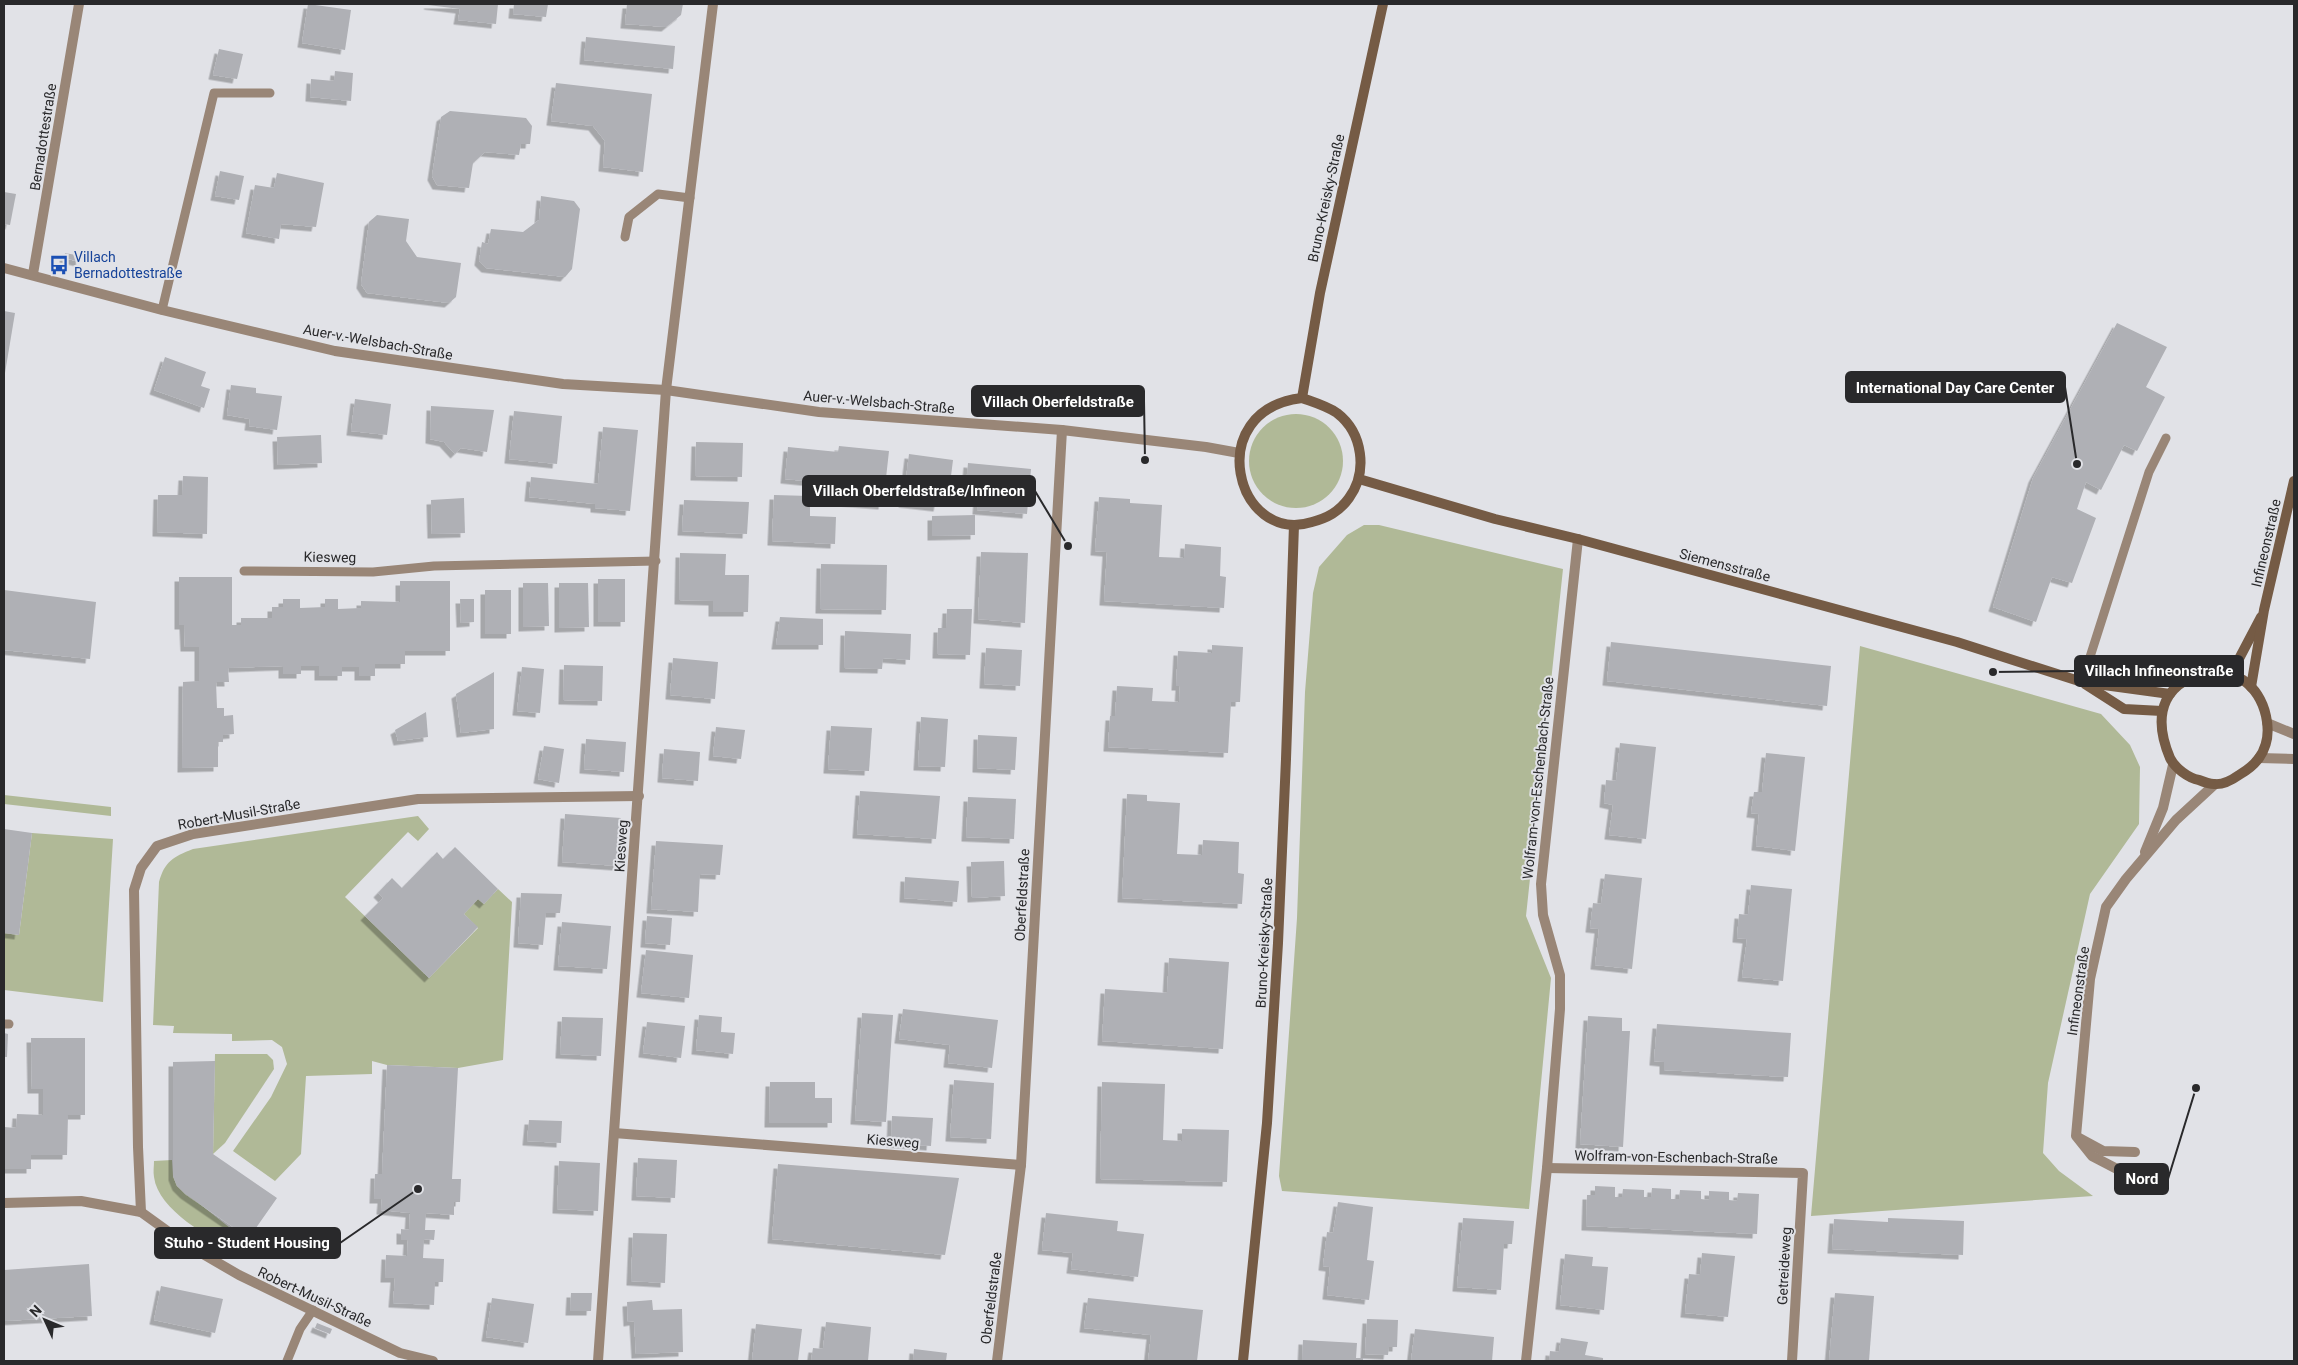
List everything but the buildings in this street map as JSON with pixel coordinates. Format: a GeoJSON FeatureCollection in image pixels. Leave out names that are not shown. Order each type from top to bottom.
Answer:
{"type":"FeatureCollection","features":[{"type":"Feature","properties":{"kind":"street","name":"Bernadottestraße"},"geometry":{"type":"LineString","coordinates":[[33,274],[79,4]]}},
{"type":"Feature","properties":{"kind":"street"},"geometry":{"type":"LineString","coordinates":[[666,390],[713,4]]}},
{"type":"Feature","properties":{"kind":"street","name":"Bruno-Kreisky-Straße"},"geometry":{"type":"LineString","coordinates":[[1302,398],[1322,283],[1383,4]]}},
{"type":"Feature","properties":{"kind":"street","name":"Auer-v.-Welsbach-Straße"},"geometry":{"type":"LineString","coordinates":[[4,268],[33,274],[162,310],[335,352],[563,384],[666,390],[819,412],[1062,430],[1206,447],[1239,453]]}},
{"type":"Feature","properties":{"kind":"street","name":"Kiesweg"},"geometry":{"type":"LineString","coordinates":[[598,1361],[656,561],[666,390]]}},
{"type":"Feature","properties":{"kind":"street"},"geometry":{"type":"LineString","coordinates":[[1302,398],[1337,413],[1352,429],[1360,449],[1359,479],[1355,489],[1343,506],[1328,518],[1307,524],[1294,525],[1276,521],[1261,511],[1247,495],[1239,474],[1239,453],[1243,438],[1255,420],[1266,410],[1284,400],[1302,398]]}},
{"type":"Feature","properties":{"kind":"street","name":"Oberfeldstraße"},"geometry":{"type":"LineString","coordinates":[[997,1361],[1021,1165],[1062,430]]}},
{"type":"Feature","properties":{"kind":"street","name":"Siemensstraße"},"geometry":{"type":"LineString","coordinates":[[1359,479],[1495,519],[1578,539],[1957,642],[2082,682],[2170,694]]}},
{"type":"Feature","properties":{"kind":"street","name":"Infineonstraße"},"geometry":{"type":"LineString","coordinates":[[2252,686],[2264,610],[2294,481]]}},
{"type":"Feature","properties":{"kind":"street","name":"Bruno-Kreisky-Straße"},"geometry":{"type":"LineString","coordinates":[[1243,1361],[1267,1123],[1278,942],[1294,525]]}},
{"type":"Feature","properties":{"kind":"street","name":"Wolfram-von-Eschenbach-Straße"},"geometry":{"type":"LineString","coordinates":[[1526,1361],[1547,1168],[1560,1009],[1560,975],[1543,915],[1541,884],[1578,539]]}},
{"type":"Feature","properties":{"kind":"street","name":"Infineonstraße"},"geometry":{"type":"LineString","coordinates":[[2231,674],[2264,610]]}},
{"type":"Feature","properties":{"kind":"street"},"geometry":{"type":"LineString","coordinates":[[2214,671],[2231,674],[2252,686],[2260,697],[2267,723],[2265,743],[2259,758],[2247,770],[2230,781],[2215,784],[2195,779],[2173,765],[2161,729],[2162,711],[2170,694],[2182,682],[2197,674],[2214,671]]}},
{"type":"Feature","properties":{"kind":"street","name":"Siemensstraße"},"geometry":{"type":"LineString","coordinates":[[2082,682],[2124,709],[2162,711]]}},
{"type":"Feature","properties":{"kind":"street"},"geometry":{"type":"LineString","coordinates":[[2267,723],[2294,734]]}},
{"type":"Feature","properties":{"kind":"street"},"geometry":{"type":"LineString","coordinates":[[2259,758],[2294,759]]}},
{"type":"Feature","properties":{"kind":"street","name":"Infineonstraße"},"geometry":{"type":"LineString","coordinates":[[2142,862],[2163,808],[2173,765]]}},
{"type":"Feature","properties":{"kind":"street","name":"Infineonstraße"},"geometry":{"type":"LineString","coordinates":[[2076,1136],[2090,979],[2106,907],[2126,879],[2176,820],[2215,784]]}},
{"type":"Feature","properties":{"kind":"street","name":"Robert-Musil-Straße"},"geometry":{"type":"LineString","coordinates":[[141,1212],[138,1147],[134,890],[141,868],[157,846],[193,834],[418,799],[638,796]]}},
{"type":"Feature","properties":{"kind":"street","name":"Kiesweg"},"geometry":{"type":"LineString","coordinates":[[614,1133],[1021,1165]]}},
{"type":"Feature","properties":{"kind":"street"},"geometry":{"type":"LineString","coordinates":[[2076,1136],[2103,1151],[2134,1152]]}},
{"type":"Feature","properties":{"kind":"street"},"geometry":{"type":"LineString","coordinates":[[2076,1136],[2092,1156],[2117,1169]]}},
{"type":"Feature","properties":{"kind":"street","name":"Wolfram-von-Eschenbach-Straße"},"geometry":{"type":"LineString","coordinates":[[1547,1168],[1803,1173]]}},
{"type":"Feature","properties":{"kind":"street","name":"Getreideweg"},"geometry":{"type":"LineString","coordinates":[[1792,1361],[1803,1173]]}},
{"type":"Feature","properties":{"kind":"street","name":"Robert-Musil-Straße"},"geometry":{"type":"LineString","coordinates":[[4,1203],[81,1201],[141,1212],[184,1243],[239,1275],[400,1353],[433,1361]]}},
{"type":"Feature","properties":{"kind":"lane"},"geometry":{"type":"LineString","coordinates":[[162,310],[214,93],[270,94]]}},
{"type":"Feature","properties":{"kind":"lane"},"geometry":{"type":"LineString","coordinates":[[624,237],[629,217],[658,194],[690,198]]}},
{"type":"Feature","properties":{"kind":"lane"},"geometry":{"type":"LineString","coordinates":[[2082,682],[2149,472],[2166,438]]}},
{"type":"Feature","properties":{"kind":"lane","name":"Kiesweg"},"geometry":{"type":"LineString","coordinates":[[244,571],[373,572],[434,566],[656,561]]}},
{"type":"Feature","properties":{"kind":"lane"},"geometry":{"type":"LineString","coordinates":[[288,1361],[300,1329],[313,1310]]}},
{"type":"Feature","properties":{"kind":"green space"},"geometry":{"type":"Polygon","coordinates":[[[1296,414],[1314,417],[1329,428],[1340,443],[1343,461],[1340,479],[1329,494],[1314,505],[1296,508],[1278,505],[1263,494],[1252,479],[1249,461],[1252,443],[1263,428],[1278,417],[1296,414]]]}},
{"type":"Feature","properties":{"kind":"green space"},"geometry":{"type":"Polygon","coordinates":[[[1364,525],[1379,525],[1563,569],[1526,916],[1551,978],[1529,1209],[1282,1191],[1279,1176],[1297,918],[1305,692],[1313,593],[1319,567],[1347,535],[1364,525]]]}},
{"type":"Feature","properties":{"kind":"green space"},"geometry":{"type":"Polygon","coordinates":[[[1860,646],[2101,714],[2130,745],[2140,767],[2139,824],[2090,894],[2048,1083],[2043,1153],[2059,1171],[2093,1196],[1811,1216],[1860,646]]]}},
{"type":"Feature","properties":{"kind":"green space"},"geometry":{"type":"Polygon","coordinates":[[[4,795],[111,807],[111,816],[4,804],[4,795]]]}},
{"type":"Feature","properties":{"kind":"green space"},"geometry":{"type":"Polygon","coordinates":[[[418,816],[429,829],[418,841],[408,832],[345,897],[429,978],[478,928],[464,914],[478,899],[484,904],[498,889],[512,902],[503,1060],[458,1068],[387,1065],[372,1061],[372,1074],[306,1076],[301,1154],[275,1181],[233,1151],[271,1097],[287,1064],[282,1047],[272,1040],[232,1041],[232,1034],[173,1033],[174,1026],[153,1025],[159,882],[161,875],[167,864],[193,849],[418,816]]]}},
{"type":"Feature","properties":{"kind":"green space"},"geometry":{"type":"Polygon","coordinates":[[[32,833],[113,839],[103,1002],[4,990],[4,933],[19,935],[32,833]]]}},
{"type":"Feature","properties":{"kind":"green space"},"geometry":{"type":"Polygon","coordinates":[[[215,1054],[267,1054],[273,1060],[274,1069],[225,1143],[213,1154],[215,1054]]]}},
{"type":"Feature","properties":{"kind":"green space"},"geometry":{"type":"Polygon","coordinates":[[[172,1160],[173,1176],[177,1186],[244,1239],[236,1252],[187,1222],[165,1201],[154,1177],[154,1161],[172,1160]]]}},
{"type":"Feature","properties":{"kind":"place","name":"Villach Bernadottestraße"},"geometry":{"type":"Point","coordinates":[59,265]}},
{"type":"Feature","properties":{"kind":"place","name":"Villach Oberfeldstraße"},"geometry":{"type":"Point","coordinates":[1145,460]}},
{"type":"Feature","properties":{"kind":"place","name":"International Day Care Center"},"geometry":{"type":"Point","coordinates":[2077,464]}},
{"type":"Feature","properties":{"kind":"place","name":"Villach Oberfeldstraße/Infineon"},"geometry":{"type":"Point","coordinates":[1068,546]}},
{"type":"Feature","properties":{"kind":"place","name":"Villach Infineonstraße"},"geometry":{"type":"Point","coordinates":[1993,672]}},
{"type":"Feature","properties":{"kind":"place","name":"Nord"},"geometry":{"type":"Point","coordinates":[2196,1088]}},
{"type":"Feature","properties":{"kind":"place","name":"Stuho - Student Housing"},"geometry":{"type":"Point","coordinates":[418,1189]}}]}
